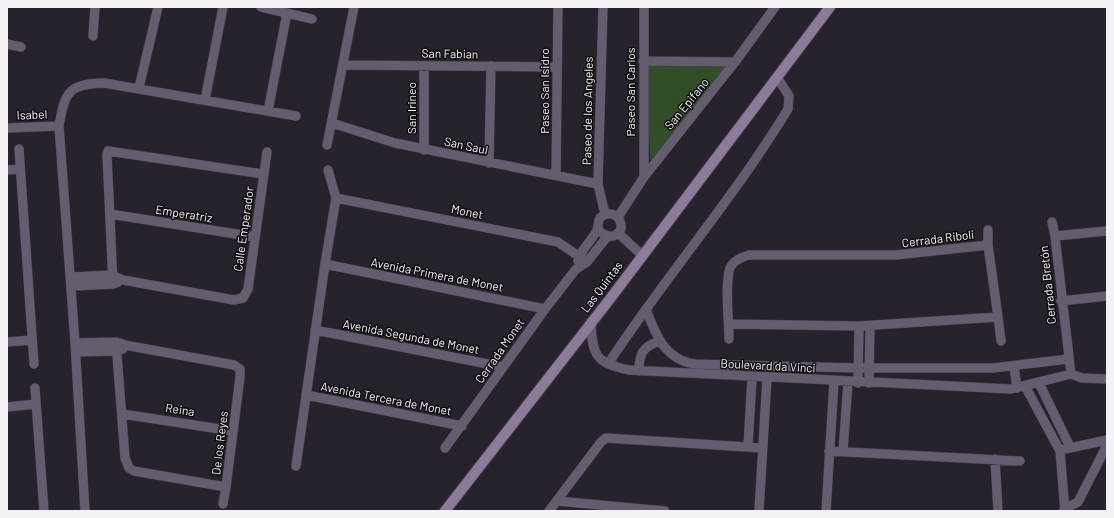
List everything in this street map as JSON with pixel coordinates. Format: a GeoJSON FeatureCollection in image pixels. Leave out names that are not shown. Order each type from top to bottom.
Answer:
{"type":"FeatureCollection","features":[{"type":"Feature","properties":{"kind":"street"},"geometry":{"type":"LineString","coordinates":[[93,36],[95,7]]}},
{"type":"Feature","properties":{"kind":"street"},"geometry":{"type":"LineString","coordinates":[[139,88],[158,7]]}},
{"type":"Feature","properties":{"kind":"street"},"geometry":{"type":"LineString","coordinates":[[205,100],[223,7]]}},
{"type":"Feature","properties":{"kind":"street"},"geometry":{"type":"LineString","coordinates":[[261,7],[312,19]]}},
{"type":"Feature","properties":{"kind":"street"},"geometry":{"type":"LineString","coordinates":[[327,145],[354,7]]}},
{"type":"Feature","properties":{"kind":"street","name":"Paseo San Isidro"},"geometry":{"type":"LineString","coordinates":[[556,175],[558,7]]}},
{"type":"Feature","properties":{"kind":"street","name":"Paseo de los Angeles"},"geometry":{"type":"LineString","coordinates":[[603,7],[598,184],[605,214]]}},
{"type":"Feature","properties":{"kind":"street","name":"Paseo San Carlos"},"geometry":{"type":"LineString","coordinates":[[644,7],[644,177]]}},
{"type":"Feature","properties":{"kind":"street","name":"San Epifano"},"geometry":{"type":"LineString","coordinates":[[618,217],[644,177],[735,62],[775,7]]}},
{"type":"Feature","properties":{"kind":"street","name":"Las Quintas"},"geometry":{"type":"LineString","coordinates":[[445,511],[591,322],[830,7]]}},
{"type":"Feature","properties":{"kind":"street"},"geometry":{"type":"LineString","coordinates":[[268,111],[287,13]]}},
{"type":"Feature","properties":{"kind":"street"},"geometry":{"type":"LineString","coordinates":[[7,44],[21,47]]}},
{"type":"Feature","properties":{"kind":"street"},"geometry":{"type":"LineString","coordinates":[[643,61],[735,62]]}},
{"type":"Feature","properties":{"kind":"street","name":"San Fabian"},"geometry":{"type":"LineString","coordinates":[[343,65],[557,67]]}},
{"type":"Feature","properties":{"kind":"street","name":"San Irineo"},"geometry":{"type":"LineString","coordinates":[[424,66],[424,150]]}},
{"type":"Feature","properties":{"kind":"street"},"geometry":{"type":"LineString","coordinates":[[489,163],[492,66]]}},
{"type":"Feature","properties":{"kind":"street"},"geometry":{"type":"LineString","coordinates":[[591,322],[591,339],[594,352],[605,362],[726,200],[788,110],[790,103],[789,96],[777,77]]}},
{"type":"Feature","properties":{"kind":"street"},"geometry":{"type":"LineString","coordinates":[[84,511],[76,347],[58,126],[62,104],[70,91],[86,84],[104,83],[296,116]]}},
{"type":"Feature","properties":{"kind":"street","name":"San Saul"},"geometry":{"type":"LineString","coordinates":[[332,123],[374,138],[424,150],[598,184]]}},
{"type":"Feature","properties":{"kind":"street","name":"Isabel"},"geometry":{"type":"LineString","coordinates":[[7,128],[58,126]]}},
{"type":"Feature","properties":{"kind":"street"},"geometry":{"type":"LineString","coordinates":[[19,149],[34,364]]}},
{"type":"Feature","properties":{"kind":"street"},"geometry":{"type":"LineString","coordinates":[[71,282],[112,279],[107,155],[110,150],[263,174]]}},
{"type":"Feature","properties":{"kind":"street","name":"Calle Emperador"},"geometry":{"type":"LineString","coordinates":[[112,279],[234,300],[243,298],[246,295],[267,152]]}},
{"type":"Feature","properties":{"kind":"street"},"geometry":{"type":"LineString","coordinates":[[7,170],[20,169]]}},
{"type":"Feature","properties":{"kind":"street"},"geometry":{"type":"LineString","coordinates":[[296,466],[315,330],[336,198],[328,170]]}},
{"type":"Feature","properties":{"kind":"street","name":"Monet"},"geometry":{"type":"LineString","coordinates":[[336,198],[558,242],[588,262]]}},
{"type":"Feature","properties":{"kind":"street","name":"Emperatriz"},"geometry":{"type":"LineString","coordinates":[[110,214],[255,237]]}},
{"type":"Feature","properties":{"kind":"street"},"geometry":{"type":"LineString","coordinates":[[576,269],[579,256],[598,228],[600,217],[605,214],[612,214],[618,217],[621,222],[621,228],[613,237],[606,237],[601,234],[598,228]]}},
{"type":"Feature","properties":{"kind":"street"},"geometry":{"type":"LineString","coordinates":[[1052,222],[1055,236]]}},
{"type":"Feature","properties":{"kind":"street"},"geometry":{"type":"LineString","coordinates":[[988,230],[988,245]]}},
{"type":"Feature","properties":{"kind":"street","name":"Cerrada Bretón"},"geometry":{"type":"LineString","coordinates":[[1070,374],[1055,236],[1107,231]]}},
{"type":"Feature","properties":{"kind":"street"},"geometry":{"type":"LineString","coordinates":[[618,233],[642,255]]}},
{"type":"Feature","properties":{"kind":"street"},"geometry":{"type":"LineString","coordinates":[[576,269],[588,262],[606,237]]}},
{"type":"Feature","properties":{"kind":"street","name":"Cerrada Riboli"},"geometry":{"type":"LineString","coordinates":[[730,339],[729,272],[731,266],[741,257],[749,255],[896,255],[988,245],[1001,341]]}},
{"type":"Feature","properties":{"kind":"street","name":"Avenida Primera de Monet"},"geometry":{"type":"LineString","coordinates":[[325,264],[545,309]]}},
{"type":"Feature","properties":{"kind":"street","name":"Cerrada Monet"},"geometry":{"type":"LineString","coordinates":[[445,448],[545,309],[576,269]]}},
{"type":"Feature","properties":{"kind":"street"},"geometry":{"type":"LineString","coordinates":[[1061,301],[1107,296]]}},
{"type":"Feature","properties":{"kind":"street"},"geometry":{"type":"LineString","coordinates":[[646,309],[659,341],[676,358],[672,373]]}},
{"type":"Feature","properties":{"kind":"street"},"geometry":{"type":"LineString","coordinates":[[729,324],[870,326],[998,316]]}},
{"type":"Feature","properties":{"kind":"street"},"geometry":{"type":"LineString","coordinates":[[858,383],[859,326]]}},
{"type":"Feature","properties":{"kind":"street"},"geometry":{"type":"LineString","coordinates":[[869,383],[870,326]]}},
{"type":"Feature","properties":{"kind":"street","name":"Avenida Segunda de Monet"},"geometry":{"type":"LineString","coordinates":[[315,330],[503,367]]}},
{"type":"Feature","properties":{"kind":"street"},"geometry":{"type":"LineString","coordinates":[[7,342],[32,340]]}},
{"type":"Feature","properties":{"kind":"street"},"geometry":{"type":"LineString","coordinates":[[639,371],[641,352],[645,348],[659,341]]}},
{"type":"Feature","properties":{"kind":"street"},"geometry":{"type":"LineString","coordinates":[[76,347],[117,346]]}},
{"type":"Feature","properties":{"kind":"street","name":"De los Reyes"},"geometry":{"type":"LineString","coordinates":[[117,346],[130,346],[234,365],[240,369],[226,487],[134,471],[129,468],[125,458],[117,346]]}},
{"type":"Feature","properties":{"kind":"street","name":"Boulevard da Vinci"},"geometry":{"type":"LineString","coordinates":[[676,358],[694,364],[859,368],[1014,367],[1068,359]]}},
{"type":"Feature","properties":{"kind":"street","name":"Boulevard da Vinci"},"geometry":{"type":"LineString","coordinates":[[605,362],[630,370],[639,371],[752,378],[996,389],[1021,387],[1070,374]]}},
{"type":"Feature","properties":{"kind":"street"},"geometry":{"type":"LineString","coordinates":[[1014,367],[1021,387],[1060,451],[1064,510],[1078,502],[1107,445]]}},
{"type":"Feature","properties":{"kind":"street"},"geometry":{"type":"LineString","coordinates":[[1070,374],[1082,378],[1107,379]]}},
{"type":"Feature","properties":{"kind":"street"},"geometry":{"type":"LineString","coordinates":[[748,446],[752,378]]}},
{"type":"Feature","properties":{"kind":"street"},"geometry":{"type":"LineString","coordinates":[[759,511],[767,378]]}},
{"type":"Feature","properties":{"kind":"street"},"geometry":{"type":"LineString","coordinates":[[826,511],[834,382]]}},
{"type":"Feature","properties":{"kind":"street"},"geometry":{"type":"LineString","coordinates":[[843,451],[848,382]]}},
{"type":"Feature","properties":{"kind":"street"},"geometry":{"type":"LineString","coordinates":[[1039,382],[1070,447]]}},
{"type":"Feature","properties":{"kind":"street"},"geometry":{"type":"LineString","coordinates":[[35,388],[44,511]]}},
{"type":"Feature","properties":{"kind":"street","name":"Avenida Tercera de Monet"},"geometry":{"type":"LineString","coordinates":[[306,395],[462,426]]}},
{"type":"Feature","properties":{"kind":"street"},"geometry":{"type":"LineString","coordinates":[[7,407],[36,404]]}},
{"type":"Feature","properties":{"kind":"street","name":"Reina"},"geometry":{"type":"LineString","coordinates":[[122,414],[233,431]]}},
{"type":"Feature","properties":{"kind":"street"},"geometry":{"type":"LineString","coordinates":[[549,511],[601,442],[606,438],[763,448]]}},
{"type":"Feature","properties":{"kind":"street"},"geometry":{"type":"LineString","coordinates":[[1060,451],[1070,447],[1107,440]]}},
{"type":"Feature","properties":{"kind":"street"},"geometry":{"type":"LineString","coordinates":[[830,451],[1020,461]]}},
{"type":"Feature","properties":{"kind":"street"},"geometry":{"type":"LineString","coordinates":[[994,459],[998,511]]}},
{"type":"Feature","properties":{"kind":"street"},"geometry":{"type":"LineString","coordinates":[[223,504],[226,487]]}},
{"type":"Feature","properties":{"kind":"street"},"geometry":{"type":"LineString","coordinates":[[557,501],[665,511]]}},
{"type":"Feature","properties":{"kind":"green space"},"geometry":{"type":"Polygon","coordinates":[[[646,64],[729,67],[653,163],[650,159],[646,64]]]}}]}
